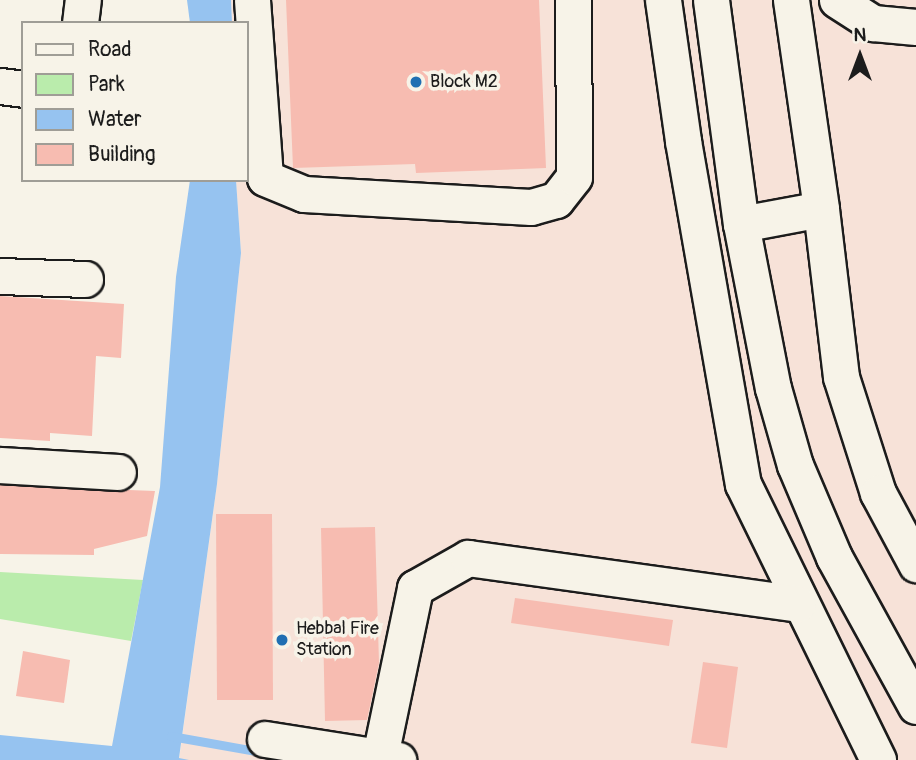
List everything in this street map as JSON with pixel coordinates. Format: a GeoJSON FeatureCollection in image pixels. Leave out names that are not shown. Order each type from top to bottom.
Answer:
{"type":"FeatureCollection","features":[{"type":"Feature","properties":{"kind":"street"},"geometry":{"type":"LineString","coordinates":[[80,21],[83,0]]}},
{"type":"Feature","properties":{"kind":"street"},"geometry":{"type":"LineString","coordinates":[[252,0],[265,178],[304,194],[531,207],[556,200],[573,177],[573,0]]}},
{"type":"Feature","properties":{"kind":"street"},"geometry":{"type":"LineString","coordinates":[[663,0],[683,141],[743,484],[798,604],[857,711],[878,760]]}},
{"type":"Feature","properties":{"kind":"street"},"geometry":{"type":"LineString","coordinates":[[791,0],[844,391],[878,493],[916,564]]}},
{"type":"Feature","properties":{"kind":"street"},"geometry":{"type":"LineString","coordinates":[[837,0],[873,23],[916,27]]}},
{"type":"Feature","properties":{"kind":"street"},"geometry":{"type":"LineString","coordinates":[[714,2],[741,224],[773,388],[795,466],[834,557],[916,706]]}},
{"type":"Feature","properties":{"kind":"street"},"geometry":{"type":"LineString","coordinates":[[0,86],[21,89]]}},
{"type":"Feature","properties":{"kind":"street"},"geometry":{"type":"LineString","coordinates":[[741,224],[821,209]]}},
{"type":"Feature","properties":{"kind":"street"},"geometry":{"type":"LineString","coordinates":[[0,276],[85,279]]}},
{"type":"Feature","properties":{"kind":"street"},"geometry":{"type":"LineString","coordinates":[[0,465],[118,472]]}},
{"type":"Feature","properties":{"kind":"street"},"geometry":{"type":"LineString","coordinates":[[265,739],[376,757],[415,589],[468,558],[798,604]]}},
{"type":"Feature","properties":{"kind":"shaded area"},"geometry":{"type":"Polygon","coordinates":[[[231,0],[916,0],[916,760],[179,760],[217,484],[241,253],[236,182],[248,182],[248,21],[232,21],[231,0]]]}},
{"type":"Feature","properties":{"kind":"green space"},"geometry":{"type":"Polygon","coordinates":[[[0,572],[143,580],[131,641],[0,619],[0,572]]]}},
{"type":"Feature","properties":{"kind":"water"},"geometry":{"type":"Polygon","coordinates":[[[187,0],[231,0],[232,21],[190,21],[187,0]]]}},
{"type":"Feature","properties":{"kind":"water"},"geometry":{"type":"Polygon","coordinates":[[[190,182],[236,182],[241,253],[217,484],[179,758],[189,760],[0,760],[0,735],[112,746],[160,487],[176,277],[190,182]]]}},
{"type":"Feature","properties":{"kind":"building","name":"Block M2"},"geometry":{"type":"Polygon","coordinates":[[[286,0],[539,0],[546,168],[416,173],[415,164],[293,168],[286,0]]]}},
{"type":"Feature","properties":{"kind":"building"},"geometry":{"type":"Polygon","coordinates":[[[0,296],[124,304],[121,358],[96,356],[92,436],[50,433],[50,441],[0,438],[0,296]]]}},
{"type":"Feature","properties":{"kind":"building"},"geometry":{"type":"Polygon","coordinates":[[[0,485],[155,491],[147,536],[94,549],[94,555],[0,554],[0,485]]]}},
{"type":"Feature","properties":{"kind":"building"},"geometry":{"type":"Polygon","coordinates":[[[216,514],[272,514],[273,700],[217,700],[216,514]]]}},
{"type":"Feature","properties":{"kind":"building"},"geometry":{"type":"Polygon","coordinates":[[[375,527],[379,663],[367,720],[325,721],[321,528],[375,527]]]}},
{"type":"Feature","properties":{"kind":"building"},"geometry":{"type":"Polygon","coordinates":[[[515,598],[673,620],[669,646],[511,623],[515,598]]]}},
{"type":"Feature","properties":{"kind":"building"},"geometry":{"type":"Polygon","coordinates":[[[23,651],[70,660],[64,703],[16,696],[23,651]]]}},
{"type":"Feature","properties":{"kind":"building"},"geometry":{"type":"Polygon","coordinates":[[[703,662],[738,667],[727,748],[691,743],[703,662]]]}},
{"type":"Feature","properties":{"kind":"waterway"},"geometry":{"type":"LineString","coordinates":[[171,736],[261,752]]}},
{"type":"Feature","properties":{"kind":"place","name":"Block M2"},"geometry":{"type":"Point","coordinates":[416,82]}},
{"type":"Feature","properties":{"kind":"place","name":"Hebbal Fire Station"},"geometry":{"type":"Point","coordinates":[282,640]}}]}
